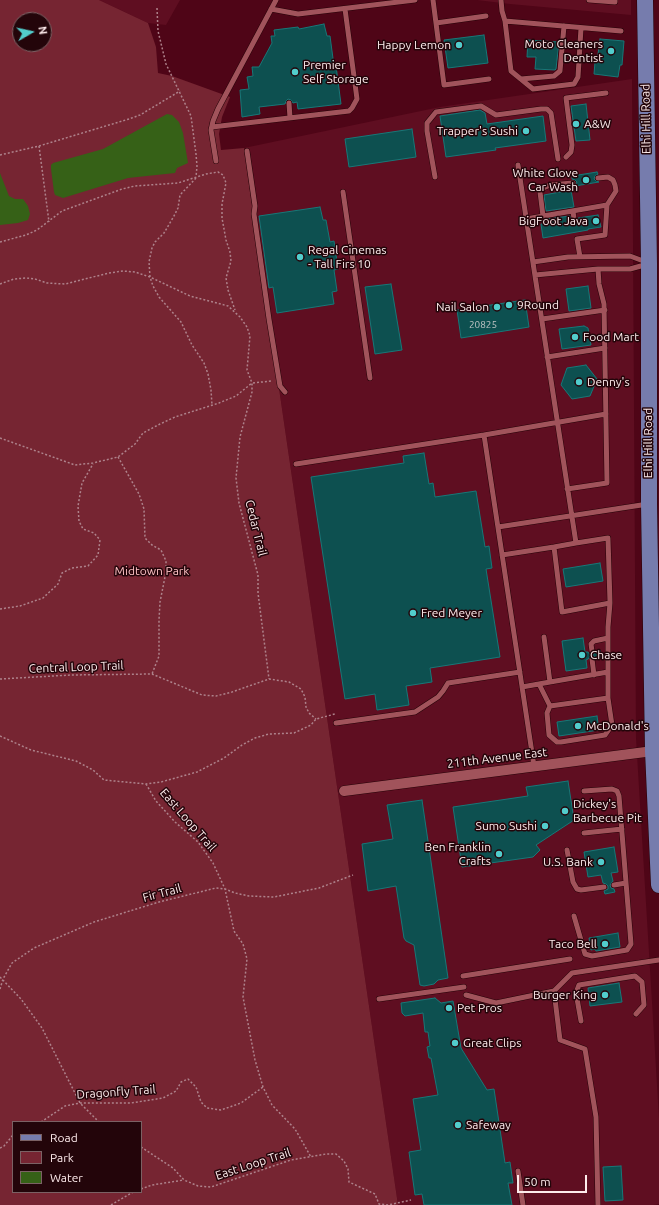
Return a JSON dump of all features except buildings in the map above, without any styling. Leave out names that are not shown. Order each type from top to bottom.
[{"type":"main road","name":"Elhi Hill Road","points":[[645,0],[654,264],[649,504],[659,885]]},
{"type":"street","name":"211th Avenue East","points":[[344,791],[656,751]]},
{"type":"lane","points":[[216,161],[212,127],[218,109],[276,0]]},
{"type":"lane","points":[[271,9],[298,14],[415,0]]},
{"type":"lane","points":[[433,0],[444,85],[489,79]]},
{"type":"lane","points":[[501,0],[511,71],[533,89],[574,84],[578,77],[581,28]]},
{"type":"lane","points":[[589,0],[615,2],[615,0]]},
{"type":"lane","points":[[212,127],[349,111],[355,105],[357,99],[345,9]]},
{"type":"lane","points":[[436,23],[486,16]]},
{"type":"lane","points":[[504,21],[621,31]]},
{"type":"lane","points":[[521,79],[554,76],[560,71],[564,26]]},
{"type":"lane","points":[[566,158],[571,152],[572,145],[566,98],[606,93]]},
{"type":"lane","points":[[289,103],[290,118]]},
{"type":"lane","points":[[435,177],[427,131],[427,122],[436,112],[481,106],[496,115],[547,109],[551,113],[558,159]]},
{"type":"lane","points":[[247,151],[255,206],[254,214],[279,380],[280,386],[284,392]]},
{"type":"lane","points":[[518,165],[576,543]]},
{"type":"lane","points":[[578,239],[605,236],[607,205],[616,190],[613,180],[608,177],[598,178]]},
{"type":"lane","points":[[543,216],[540,192],[541,188],[550,185],[573,183]]},
{"type":"lane","points":[[342,192],[370,378]]},
{"type":"lane","points":[[526,219],[607,205]]},
{"type":"lane","points":[[573,211],[574,219]]},
{"type":"lane","points":[[576,232],[580,257]]},
{"type":"lane","points":[[533,262],[580,257],[630,256],[654,264]]},
{"type":"lane","points":[[535,275],[598,269],[630,269],[654,264]]},
{"type":"lane","points":[[567,489],[607,483],[605,310],[598,284],[598,269]]},
{"type":"lane","points":[[542,319],[605,310]]},
{"type":"lane","points":[[547,357],[605,348]]},
{"type":"lane","points":[[296,464],[484,435],[606,414]]},
{"type":"lane","points":[[484,435],[534,766]]},
{"type":"lane","points":[[498,527],[649,504]]},
{"type":"lane","points":[[502,555],[608,538],[610,603],[608,638],[608,698],[612,725],[605,735],[557,742],[550,735],[546,713],[550,706]]},
{"type":"lane","points":[[554,547],[562,612],[610,603]]},
{"type":"lane","points":[[544,637],[550,682]]},
{"type":"lane","points":[[592,651],[591,644],[594,640],[608,638]]},
{"type":"lane","points":[[592,659],[594,675]]},
{"type":"lane","points":[[336,723],[415,712],[438,697],[444,691],[448,683],[520,672]]},
{"type":"lane","points":[[522,687],[608,672]]},
{"type":"lane","points":[[539,684],[550,706]]},
{"type":"lane","points":[[550,706],[608,698]]},
{"type":"lane","points":[[574,916],[584,954],[592,956],[627,950],[631,944],[619,796],[617,791],[612,789],[584,791]]},
{"type":"lane","points":[[584,833],[622,829]]},
{"type":"lane","points":[[567,850],[573,882],[577,889],[581,890],[604,887]]},
{"type":"lane","points":[[614,885],[626,883]]},
{"type":"lane","points":[[463,976],[570,959]]},
{"type":"lane","points":[[466,995],[496,1003],[554,991],[572,973],[659,960]]},
{"type":"lane","points":[[581,1021],[576,993],[579,985],[635,976],[642,982],[644,1005],[636,1014]]},
{"type":"lane","points":[[379,1000],[464,987]]},
{"type":"lane","points":[[554,991],[560,1040],[585,1048],[596,1117],[598,1205]]},
{"type":"lane","points":[[518,1171],[523,1205]]},
{"type":"path","points":[[157,8],[158,31],[162,50],[169,71],[191,116],[197,166],[196,178],[180,196],[178,208],[174,216],[164,233],[155,242],[152,248],[149,262],[150,277],[159,297],[181,322],[192,345],[204,364],[208,374],[212,405]]},
{"type":"path","points":[[0,155],[40,146],[140,115],[180,91]]},
{"type":"path","points":[[40,146],[49,222]]},
{"type":"path","points":[[0,242],[26,235],[49,222],[62,211],[122,189],[134,186],[178,183],[218,172],[225,177],[226,183],[222,204],[222,218],[231,261],[226,278],[228,290],[235,311]]},
{"type":"path","points":[[0,284],[14,279],[26,278],[47,283],[65,284],[109,273],[123,271],[134,272],[150,277],[190,296],[228,306],[235,311],[247,327],[250,336],[247,370],[252,383]]},
{"type":"path","points":[[0,438],[74,465],[93,463],[118,457],[135,444],[143,433],[175,417],[236,396],[252,383],[279,380]]},
{"type":"path","name":"Cedar Trail","points":[[252,383],[250,399],[240,437],[236,478],[239,503],[258,575],[258,593],[269,679]]},
{"type":"path","points":[[118,457],[139,494],[144,509],[145,538],[152,545],[161,550],[166,561],[166,572],[160,602],[159,656],[152,674]]},
{"type":"path","points":[[0,609],[20,606],[43,598],[58,584],[62,573],[72,568],[88,566],[98,555],[100,540],[94,533],[83,528],[79,521],[78,506],[82,482],[93,463]]},
{"type":"path","name":"Central Loop Trail","points":[[0,679],[71,675],[152,674],[202,695],[216,696],[269,679],[289,682],[301,689],[305,697],[308,713],[316,719]]},
{"type":"path","name":"East Loop Trail","points":[[0,736],[31,750],[76,761],[93,770],[104,780],[146,784],[161,782],[197,772],[224,758],[255,738],[269,734],[294,733],[311,725],[316,719],[335,714]]},
{"type":"path","name":"East Loop Trail","points":[[146,784],[156,801],[175,822],[198,842],[213,863],[225,888],[234,931],[243,944],[247,959],[243,997],[255,1060],[263,1087],[272,1105],[295,1129],[311,1156]]},
{"type":"path","name":"Fir Trail","points":[[0,990],[3,979],[12,963],[34,948],[94,922],[216,888],[225,888],[235,893],[249,896],[274,897],[319,888],[353,875]]},
{"type":"path","points":[[0,977],[21,999],[42,1028],[80,1103],[98,1121]]},
{"type":"path","name":"Dragonfly Trail","points":[[42,1121],[65,1106],[80,1103],[131,1103],[163,1098],[176,1091],[181,1082],[188,1079],[196,1087],[200,1102],[207,1108],[222,1110],[241,1103],[263,1087]]},
{"type":"path","points":[[0,1148],[4,1146],[12,1136]]},
{"type":"path","name":"East Loop Trail","points":[[142,1148],[173,1168],[184,1180],[198,1186],[211,1187],[291,1160],[326,1154],[336,1154],[344,1161],[348,1169],[349,1182],[376,1194],[379,1204],[388,1205],[411,1200]]},
{"type":"path","points":[[142,1189],[152,1185],[184,1180]]},
{"type":"path","points":[[111,1205],[131,1193]]},
{"type":"shaded area","points":[[99,0],[180,0],[166,25],[148,23]]},
{"type":"shaded area","points":[[477,0],[631,0],[631,15],[510,4]]},
{"type":"shaded area","points":[[632,79],[636,738],[659,1118],[659,1204],[398,1205],[244,148],[440,107]]},
{"type":"green space","name":"Midtown Park","points":[[0,0],[99,0],[148,23],[156,47],[158,73],[172,76],[230,97],[222,117],[219,134],[221,150],[244,148],[398,1205],[0,1205]]},
{"type":"water","points":[[167,114],[172,115],[179,122],[183,133],[188,163],[177,168],[175,173],[128,178],[63,198],[55,195],[51,169],[51,165],[53,163],[103,149]]},
{"type":"water","points":[[0,173],[9,196],[15,199],[23,199],[28,206],[30,214],[28,220],[0,225]]},
{"type":"place","name":"Happy Lemon","points":[[459,45]]},
{"type":"place","name":"Moto Cleaners Dentist","points":[[611,51]]},
{"type":"place","name":"Premier Self Storage","points":[[295,72]]},
{"type":"place","name":"A&W","points":[[576,124]]},
{"type":"place","name":"Trapper's Sushi","points":[[526,131]]},
{"type":"place","name":"White Glove Car Wash","points":[[586,180]]},
{"type":"place","name":"BigFoot Java","points":[[596,221]]},
{"type":"place","name":"Regal Cinemas - Tall Firs 10","points":[[300,257]]},
{"type":"place","name":"9Round","points":[[509,305]]},
{"type":"place","name":"Nail Salon","points":[[497,307]]},
{"type":"place","name":"Food Mart","points":[[575,337]]},
{"type":"place","name":"Denny's","points":[[579,382]]},
{"type":"place","name":"Fred Meyer","points":[[413,613]]},
{"type":"place","name":"Chase","points":[[582,655]]},
{"type":"place","name":"McDonald's","points":[[578,726]]},
{"type":"place","name":"Dickey's Barbecue Pit","points":[[565,811]]},
{"type":"place","name":"Sumo Sushi","points":[[545,826]]},
{"type":"place","name":"Ben Franklin Crafts","points":[[499,854]]},
{"type":"place","name":"U.S. Bank","points":[[601,862]]},
{"type":"place","name":"Taco Bell","points":[[605,944]]},
{"type":"place","name":"Burger King","points":[[605,995]]},
{"type":"place","name":"Pet Pros","points":[[449,1008]]},
{"type":"place","name":"Great Clips","points":[[455,1043]]},
{"type":"place","name":"Safeway","points":[[458,1125]]}]
